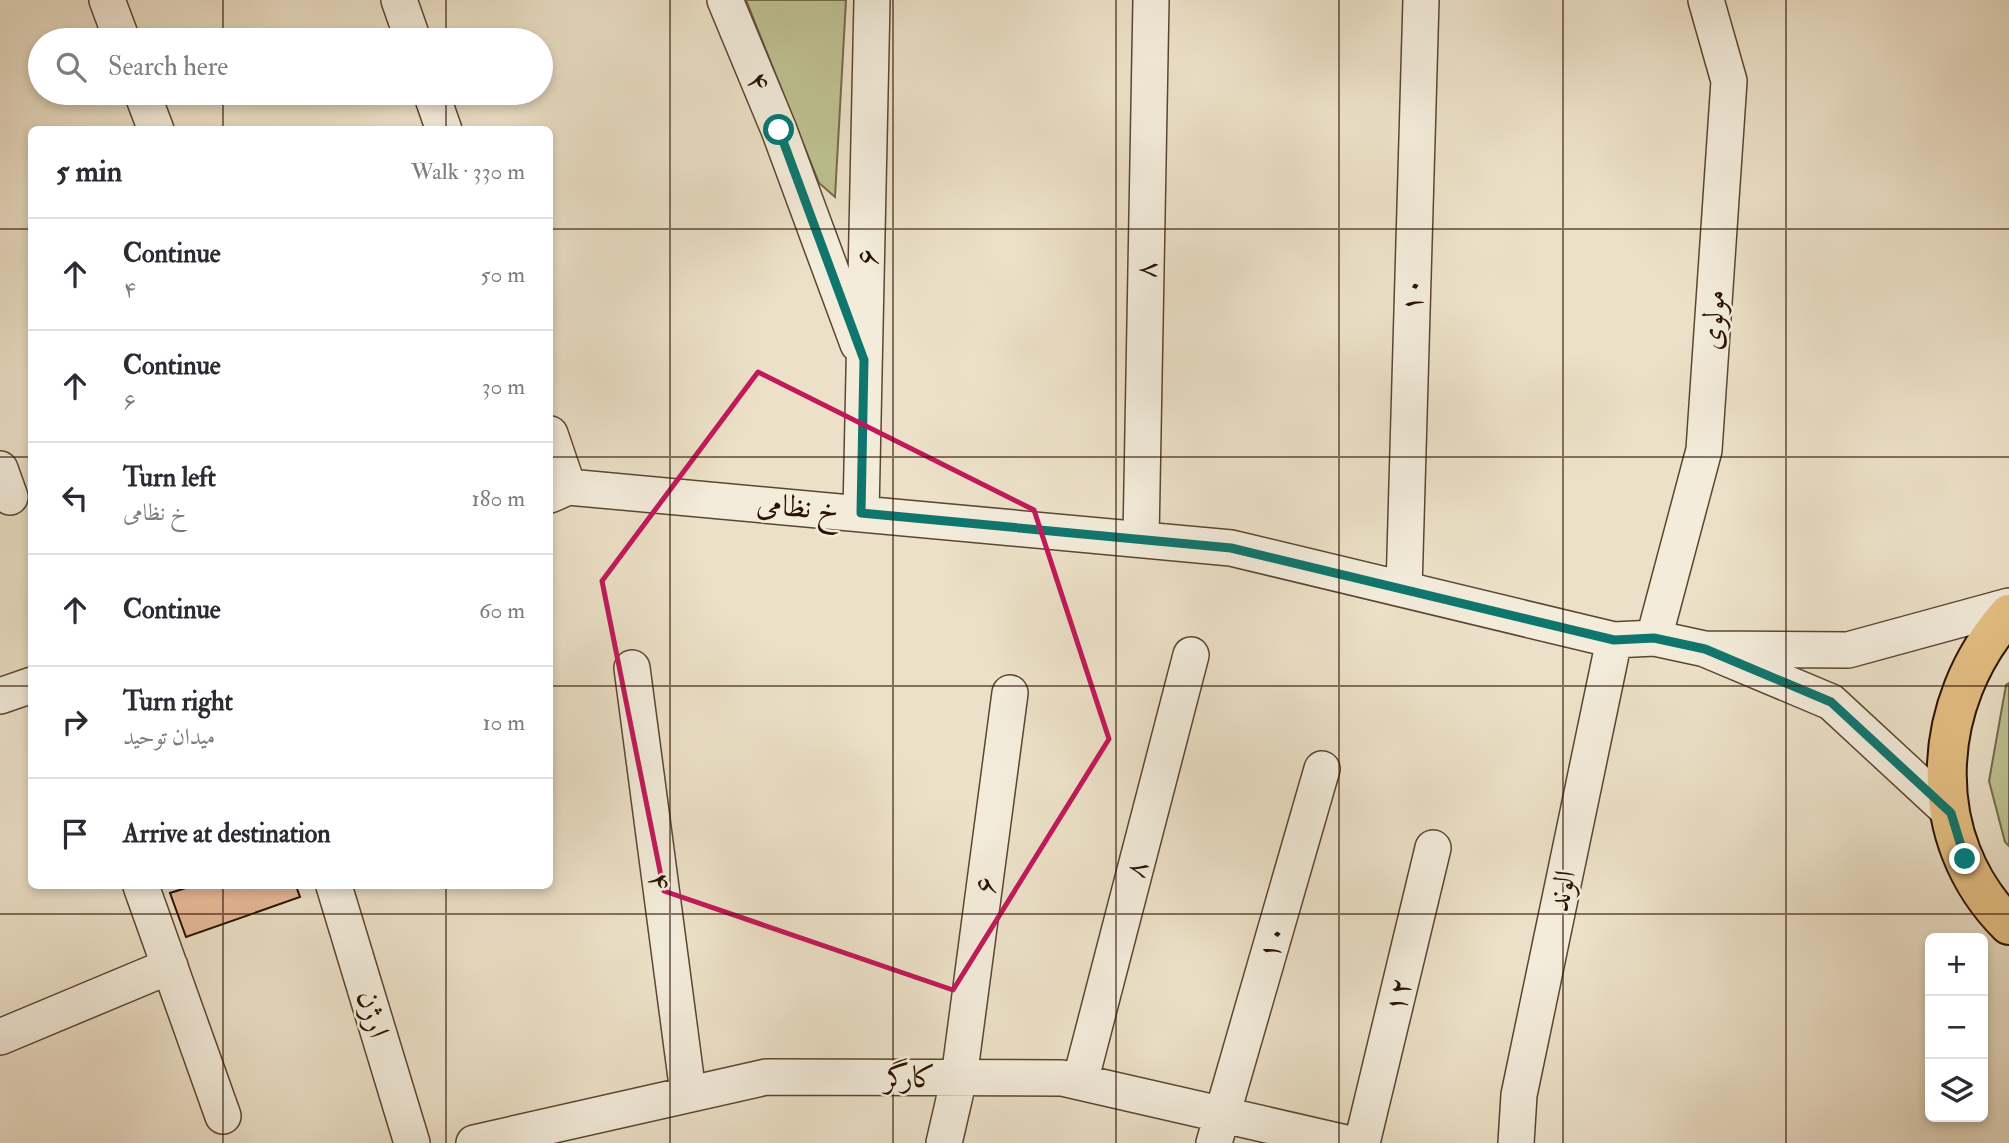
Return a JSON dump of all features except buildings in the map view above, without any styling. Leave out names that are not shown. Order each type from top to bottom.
[{"type":"main road","points":[[2009,614],[1980,650],[1956,702],[1947,757],[1947,786],[1958,842],[1969,868],[1994,908],[2009,925]]},
{"type":"street","points":[[107,0],[118,28]]},
{"type":"street","points":[[399,0],[409,28]]},
{"type":"street","name":"۴","points":[[725,0],[779,130],[864,360]]},
{"type":"street","name":"۶","points":[[861,513],[872,0]]},
{"type":"street","name":"۸","points":[[1140,539],[1151,0]]},
{"type":"street","name":"۱۰","points":[[1404,589],[1421,0]]},
{"type":"street","name":"مولوی","points":[[1654,638],[1704,450],[1729,81],[1706,0]]},
{"type":"street","points":[[147,105],[154,126]]},
{"type":"street","points":[[435,105],[443,126]]},
{"type":"street","points":[[553,453],[559,491]]},
{"type":"street","name":"خ نظامی","points":[[559,491],[861,513],[1231,548],[1614,640],[1654,638],[1705,649]]},
{"type":"street","points":[[1705,649],[1848,650],[2009,606]]},
{"type":"street","name":"الوند","points":[[1516,1143],[1519,1095],[1614,640]]},
{"type":"street","points":[[1705,649],[1831,702],[1951,813]]},
{"type":"street","name":"۸","points":[[1080,1082],[1191,655]]},
{"type":"street","name":"۴","points":[[632,668],[688,1093]]},
{"type":"street","points":[[0,696],[28,686]]},
{"type":"street","name":"۶","points":[[959,1077],[1010,693]]},
{"type":"street","name":"۱۰","points":[[1218,1129],[1322,769]]},
{"type":"street","name":"۱۲","points":[[1362,1143],[1433,848]]},
{"type":"street","points":[[142,889],[223,1116]]},
{"type":"street","name":"ارژن","points":[[335,889],[412,1143]]},
{"type":"street","points":[[0,1037],[170,966]]},
{"type":"street","name":"کارگر","points":[[474,1143],[766,1077],[1062,1078],[1218,1129],[1346,1143]]},
{"type":"street","points":[[944,1143],[959,1077]]},
{"type":"highlighted area","points":[[758,372],[1034,510],[1109,739],[953,990],[664,891],[602,581]]},
{"type":"green space","points":[[746,0],[846,0],[835,197],[819,183]]},
{"type":"green space","points":[[2009,683],[2009,846],[2005,842],[1989,781],[2006,685]]},
{"type":"route","points":[[779,130],[864,360],[861,513],[1231,548],[1614,640],[1654,638],[1705,649],[1831,702],[1951,813],[1965,859]]}]
